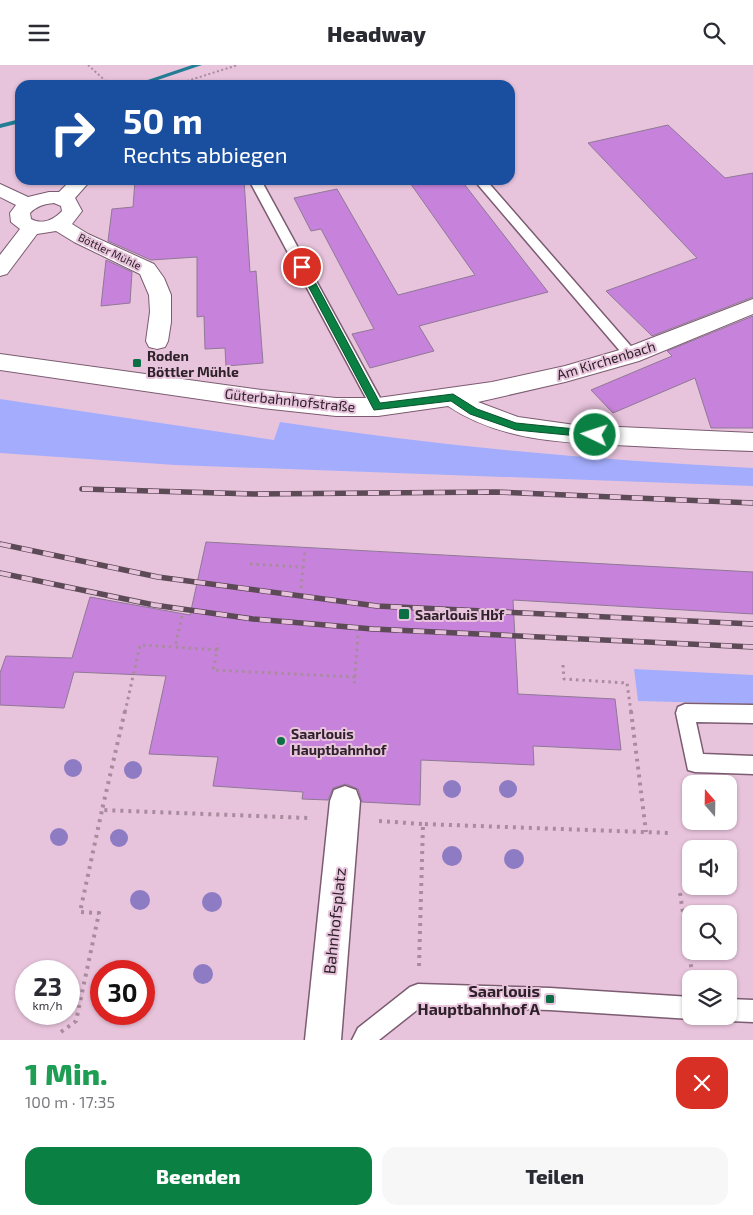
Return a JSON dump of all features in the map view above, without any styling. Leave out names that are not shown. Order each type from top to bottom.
[{"type":"street","points":[[58,225],[32,227],[22,222],[20,213],[28,204],[45,198],[63,199],[77,185]]},
{"type":"street","points":[[0,190],[28,204]]},
{"type":"street","name":"Böttler Mühle","points":[[63,199],[72,206],[72,211],[58,225],[81,238],[125,257],[147,269],[150,273],[160,289],[162,310],[157,341]]},
{"type":"street","points":[[0,269],[32,227]]},
{"type":"street","name":"Am Kirchenbach","points":[[453,397],[492,391],[565,374],[632,355],[753,306]]},
{"type":"street","name":"Güterbahnhofstraße","points":[[0,362],[336,407],[378,407],[453,397]]},
{"type":"street","points":[[453,397],[474,411],[516,426],[575,434],[753,442]]},
{"type":"street","name":"Bahnhofsplatz","points":[[323,1040],[345,810]]},
{"type":"lane","points":[[258,185],[378,407]]},
{"type":"lane","points":[[484,185],[632,355]]},
{"type":"lane","points":[[753,714],[685,713],[695,763],[753,765]]},
{"type":"lane","points":[[363,1040],[418,995],[550,999],[682,1007]]},
{"type":"lane","points":[[737,1010],[753,1011]]},
{"type":"path","points":[[88,65],[105,80]]},
{"type":"path","points":[[190,80],[238,65]]},
{"type":"path","points":[[301,588],[305,550]]},
{"type":"path","points":[[250,564],[303,567]]},
{"type":"path","points":[[175,647],[182,616]]},
{"type":"path","points":[[354,686],[358,634]]},
{"type":"path","points":[[218,643],[213,670],[355,677]]},
{"type":"path","points":[[61,1032],[76,1021],[99,913],[80,912],[140,645],[217,650]]},
{"type":"path","points":[[563,665],[564,679],[627,683],[646,832]]},
{"type":"path","points":[[102,810],[345,810],[423,824],[671,833]]},
{"type":"path","points":[[418,995],[423,824]]},
{"type":"path","points":[[680,893],[692,970]]},
{"type":"shaded area","points":[[0,399],[274,440],[280,422],[339,431],[516,451],[634,461],[753,468],[753,486],[175,465],[0,453]]},
{"type":"shaded area","points":[[634,669],[753,675],[753,704],[638,701]]},
{"type":"building","points":[[668,125],[725,178],[753,173],[753,297],[652,336],[606,291],[697,258],[588,143]]},
{"type":"building","points":[[135,185],[244,185],[250,272],[256,271],[263,363],[226,366],[225,348],[205,349],[204,316],[197,317],[197,257],[151,260],[108,241],[112,209],[133,207]]},
{"type":"building","points":[[412,185],[465,185],[548,292],[419,326],[434,351],[370,368],[352,334],[374,329],[321,229],[311,231],[294,198],[337,189],[398,295],[475,275]]},
{"type":"building","points":[[106,260],[132,272],[130,303],[101,306]]},
{"type":"building","points":[[753,316],[753,428],[711,428],[695,378],[613,413],[591,390],[672,356],[667,351]]},
{"type":"building","points":[[206,542],[753,572],[753,614],[513,600],[518,694],[615,699],[621,750],[533,746],[534,765],[421,760],[420,805],[362,802],[358,789],[346,784],[333,788],[328,800],[302,799],[303,792],[213,786],[218,757],[149,754],[166,676],[74,672],[64,708],[0,705],[0,673],[6,656],[72,658],[90,597],[190,615]]},
{"type":"waterway","points":[[152,80],[199,65]]},
{"type":"waterway","points":[[0,126],[15,122]]},
{"type":"railway","points":[[82,489],[254,494],[496,492],[753,503]]},
{"type":"railway","points":[[0,544],[158,577],[377,606],[753,624]]},
{"type":"railway","points":[[0,573],[154,605],[253,619],[373,629],[753,647]]},
{"type":"place","name":"Roden Böttler Mühle","points":[[137,363]]},
{"type":"place","name":"Saarlouis Hbf","points":[[404,614]]},
{"type":"place","name":"Saarlouis Hauptbahnhof","points":[[281,741]]},
{"type":"place","name":"Saarlouis Hauptbahnhof A","points":[[550,999]]},
{"type":"route","points":[[302,267],[378,407],[453,397],[474,411],[516,426],[595,435]]}]
